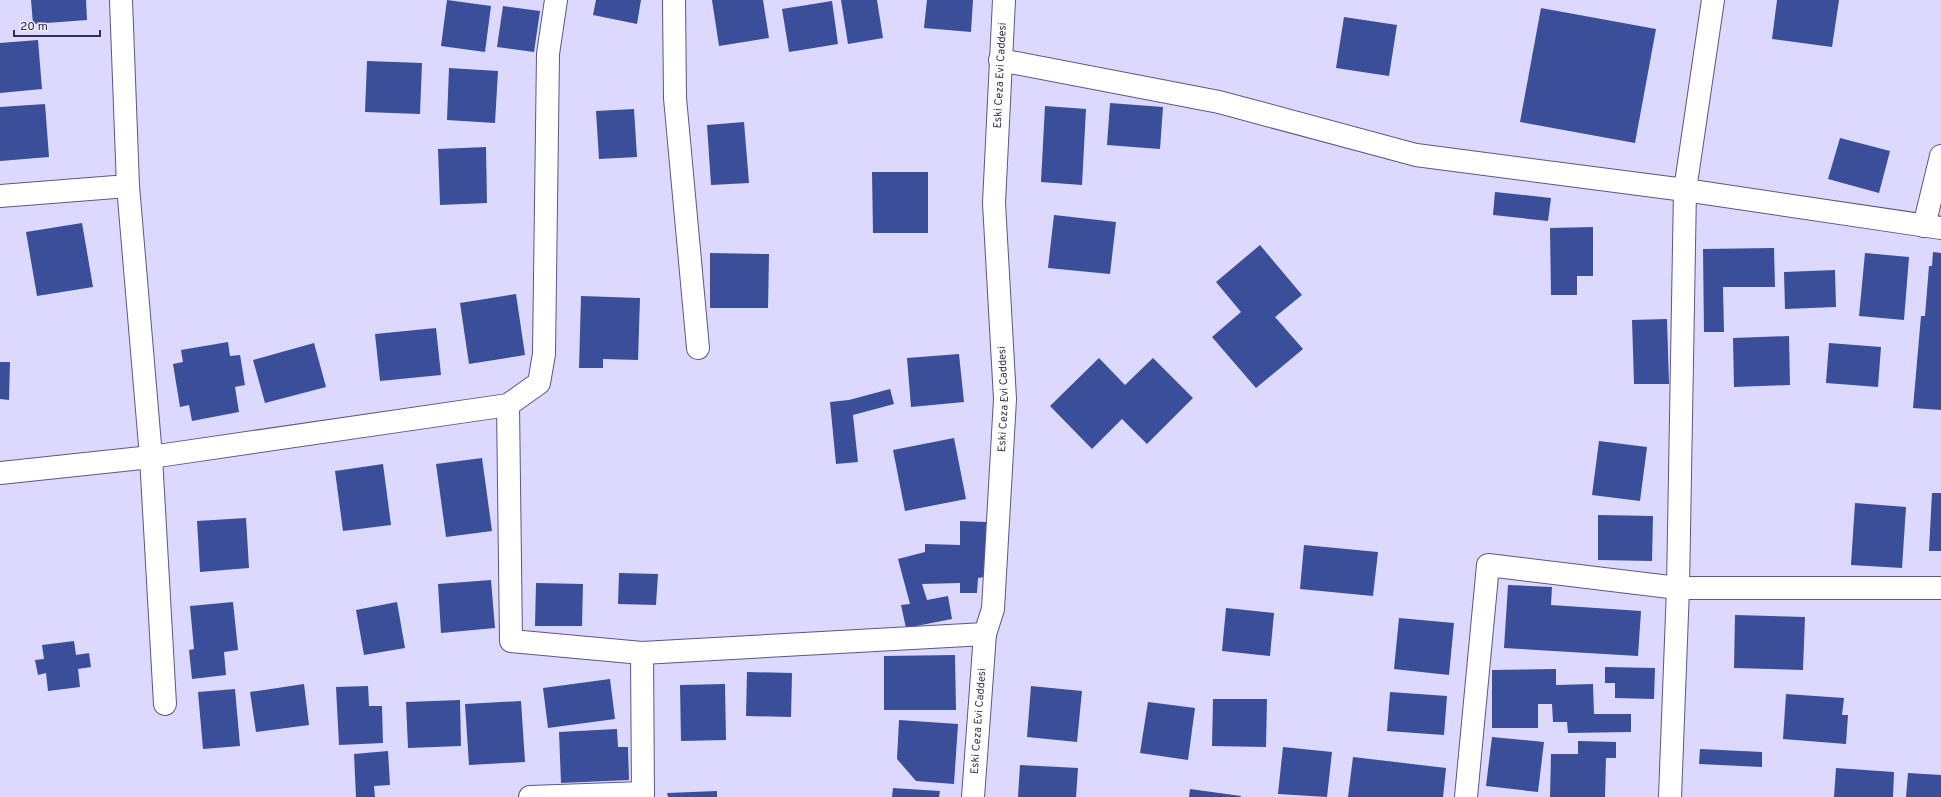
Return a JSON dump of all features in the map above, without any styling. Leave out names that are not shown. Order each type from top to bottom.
[{"type":"street","points":[[120,0],[128,186],[151,458],[165,704]]},
{"type":"street","points":[[0,473],[151,458],[508,405],[539,383],[544,354],[548,54],[556,0]]},
{"type":"street","points":[[674,0],[675,98],[698,348]]},
{"type":"street","name":"Eski Ceza Evi Caddesi","points":[[974,797],[985,634],[993,609],[1005,399],[994,204],[1004,0]]},
{"type":"street","points":[[1670,797],[1678,588],[1685,190],[1713,0]]},
{"type":"street","points":[[1000,60],[1219,102],[1416,154],[1685,190],[1933,227],[1941,156]]},
{"type":"street","points":[[0,196],[128,186]]},
{"type":"street","points":[[508,405],[511,641],[642,653],[985,634]]},
{"type":"street","points":[[1466,797],[1488,565],[1678,588],[1941,588]]},
{"type":"street","points":[[530,797],[643,795],[642,653]]},
{"type":"building","points":[[31,0],[86,0],[87,20],[33,24]]},
{"type":"building","points":[[447,0],[491,6],[485,52],[441,46]]},
{"type":"building","points":[[596,0],[641,0],[637,24],[593,15]]},
{"type":"building","points":[[712,0],[763,0],[769,38],[719,46]]},
{"type":"building","points":[[841,0],[877,0],[883,38],[848,44]]},
{"type":"building","points":[[927,0],[973,0],[971,32],[924,28]]},
{"type":"building","points":[[1777,0],[1839,0],[1832,47],[1772,39]]},
{"type":"building","points":[[832,1],[838,44],[789,52],[782,9]]},
{"type":"building","points":[[503,6],[540,11],[534,52],[497,47]]},
{"type":"building","points":[[1541,8],[1656,29],[1635,143],[1520,122]]},
{"type":"building","points":[[1344,17],[1397,25],[1389,76],[1336,68]]},
{"type":"building","points":[[38,40],[42,89],[0,93],[0,43]]},
{"type":"building","points":[[367,61],[422,63],[420,114],[365,112]]},
{"type":"building","points":[[449,68],[498,71],[495,123],[447,120]]},
{"type":"building","points":[[1110,103],[1163,107],[1160,149],[1107,145]]},
{"type":"building","points":[[45,104],[49,157],[0,161],[0,107]]},
{"type":"building","points":[[1045,106],[1086,109],[1082,185],[1041,182]]},
{"type":"building","points":[[634,109],[637,157],[599,159],[596,111]]},
{"type":"building","points":[[744,122],[749,183],[711,185],[707,125]]},
{"type":"building","points":[[1840,138],[1890,151],[1879,193],[1828,179]]},
{"type":"building","points":[[486,147],[487,203],[440,205],[438,149]]},
{"type":"building","points":[[872,172],[928,172],[928,233],[873,233]]},
{"type":"building","points":[[1495,192],[1551,198],[1548,221],[1493,215]]},
{"type":"building","points":[[1054,215],[1116,222],[1110,274],[1048,268]]},
{"type":"building","points":[[82,223],[93,287],[37,296],[26,232]]},
{"type":"building","points":[[1593,227],[1593,276],[1577,276],[1577,295],[1551,295],[1550,228]]},
{"type":"building","points":[[1260,245],[1302,295],[1275,317],[1303,349],[1256,388],[1212,337],[1241,312],[1216,282]]},
{"type":"building","points":[[1774,248],[1775,287],[1723,287],[1724,332],[1704,332],[1703,249]]},
{"type":"building","points":[[1933,252],[1941,253],[1941,410],[1913,408],[1921,316],[1925,316],[1929,266],[1932,266]]},
{"type":"building","points":[[710,253],[769,254],[768,308],[710,308]]},
{"type":"building","points":[[1865,253],[1909,257],[1904,320],[1859,316]]},
{"type":"building","points":[[1835,270],[1836,307],[1785,309],[1784,272]]},
{"type":"building","points":[[516,294],[525,355],[469,364],[460,303]]},
{"type":"building","points":[[581,296],[640,298],[638,360],[603,359],[603,368],[579,368]]},
{"type":"building","points":[[1667,319],[1669,384],[1634,384],[1632,320]]},
{"type":"building","points":[[436,328],[441,375],[380,381],[375,334]]},
{"type":"building","points":[[1789,336],[1790,385],[1734,387],[1733,338]]},
{"type":"building","points":[[228,342],[230,356],[240,355],[245,385],[235,387],[239,412],[192,421],[189,405],[180,407],[173,364],[183,362],[181,350]]},
{"type":"building","points":[[314,343],[326,387],[265,403],[253,360]]},
{"type":"building","points":[[1829,343],[1881,347],[1878,387],[1826,383]]},
{"type":"building","points":[[959,354],[964,402],[911,407],[907,358]]},
{"type":"building","points":[[1099,358],[1125,385],[1153,358],[1193,398],[1147,444],[1122,419],[1092,449],[1050,406]]},
{"type":"building","points":[[0,362],[10,362],[9,400],[0,399]]},
{"type":"building","points":[[890,389],[894,404],[853,415],[858,462],[836,464],[830,402],[849,400]]},
{"type":"building","points":[[954,438],[966,499],[905,511],[893,450]]},
{"type":"building","points":[[1599,441],[1647,447],[1640,501],[1592,495]]},
{"type":"building","points":[[482,458],[492,531],[446,537],[436,464]]},
{"type":"building","points":[[383,464],[391,525],[343,531],[335,471]]},
{"type":"building","points":[[1932,493],[1941,493],[1941,551],[1929,551]]},
{"type":"building","points":[[1855,503],[1906,507],[1902,568],[1851,565]]},
{"type":"building","points":[[1598,515],[1653,516],[1652,561],[1598,560]]},
{"type":"building","points":[[246,518],[249,568],[200,572],[197,521]]},
{"type":"building","points":[[960,521],[986,522],[985,577],[978,578],[977,593],[960,593],[960,583],[922,584],[927,600],[948,596],[952,619],[906,628],[901,605],[910,604],[898,559],[925,552],[925,544],[960,545]]},
{"type":"building","points":[[1304,545],[1378,552],[1373,596],[1300,589]]},
{"type":"building","points":[[619,573],[658,574],[656,605],[618,604]]},
{"type":"building","points":[[491,580],[495,628],[441,633],[438,584]]},
{"type":"building","points":[[536,583],[583,584],[582,626],[535,626]]},
{"type":"building","points":[[1508,585],[1552,587],[1551,605],[1641,611],[1638,656],[1504,648]]},
{"type":"building","points":[[233,602],[238,650],[224,652],[226,675],[192,679],[189,650],[194,649],[190,606]]},
{"type":"building","points":[[397,602],[405,648],[364,655],[356,610]]},
{"type":"building","points":[[1226,608],[1274,613],[1270,656],[1222,651]]},
{"type":"building","points":[[1735,615],[1805,617],[1803,670],[1734,668]]},
{"type":"building","points":[[1399,618],[1454,623],[1449,675],[1394,669]]},
{"type":"building","points":[[74,641],[76,655],[89,653],[91,667],[78,669],[80,687],[48,691],[46,673],[38,675],[35,660],[44,659],[42,645]]},
{"type":"building","points":[[955,655],[956,710],[884,710],[884,656]]},
{"type":"building","points":[[1605,667],[1655,668],[1654,699],[1615,698],[1615,683],[1605,683]]},
{"type":"building","points":[[1556,669],[1556,685],[1593,684],[1594,714],[1631,714],[1631,732],[1568,733],[1567,722],[1553,722],[1552,704],[1538,704],[1538,728],[1492,728],[1492,670]]},
{"type":"building","points":[[747,672],[792,673],[791,717],[746,716]]},
{"type":"building","points":[[610,679],[615,719],[548,728],[543,688]]},
{"type":"building","points":[[304,684],[309,725],[256,732],[250,692]]},
{"type":"building","points":[[725,684],[726,740],[681,741],[680,685]]},
{"type":"building","points":[[368,686],[369,706],[382,706],[383,743],[339,745],[336,687]]},
{"type":"building","points":[[1031,686],[1082,691],[1077,742],[1027,737]]},
{"type":"building","points":[[235,689],[240,746],[203,749],[198,692]]},
{"type":"building","points":[[1390,692],[1447,696],[1444,735],[1387,731]]},
{"type":"building","points":[[1786,694],[1844,698],[1842,715],[1848,715],[1846,744],[1783,739]]},
{"type":"building","points":[[1213,699],[1267,699],[1266,747],[1212,746]]},
{"type":"building","points":[[460,700],[461,746],[408,748],[406,702]]},
{"type":"building","points":[[521,701],[525,762],[469,765],[465,704]]},
{"type":"building","points":[[1148,702],[1195,708],[1188,760],[1140,753]]},
{"type":"building","points":[[899,720],[958,724],[954,784],[916,781],[897,759]]},
{"type":"building","points":[[617,729],[618,747],[628,747],[629,780],[561,783],[559,732]]},
{"type":"building","points":[[1492,737],[1544,742],[1538,792],[1486,786]]},
{"type":"building","points":[[1578,741],[1616,742],[1616,758],[1606,758],[1605,797],[1550,797],[1551,754],[1578,754]]},
{"type":"building","points":[[1283,747],[1332,752],[1327,797],[1278,794]]},
{"type":"building","points":[[1700,749],[1762,752],[1762,767],[1699,764]]},
{"type":"building","points":[[388,751],[390,785],[374,786],[375,797],[356,797],[354,754]]},
{"type":"building","points":[[1353,757],[1446,768],[1443,797],[1348,797]]},
{"type":"building","points":[[1020,765],[1078,768],[1076,797],[1018,797]]},
{"type":"building","points":[[1836,768],[1894,772],[1893,797],[1834,797]]},
{"type":"building","points":[[1908,773],[1941,775],[1941,797],[1906,797]]},
{"type":"building","points":[[893,788],[940,791],[939,797],[892,797]]},
{"type":"building","points":[[1190,789],[1241,796],[1241,797],[1189,797]]},
{"type":"building","points":[[717,791],[717,797],[668,797],[667,793]]}]
